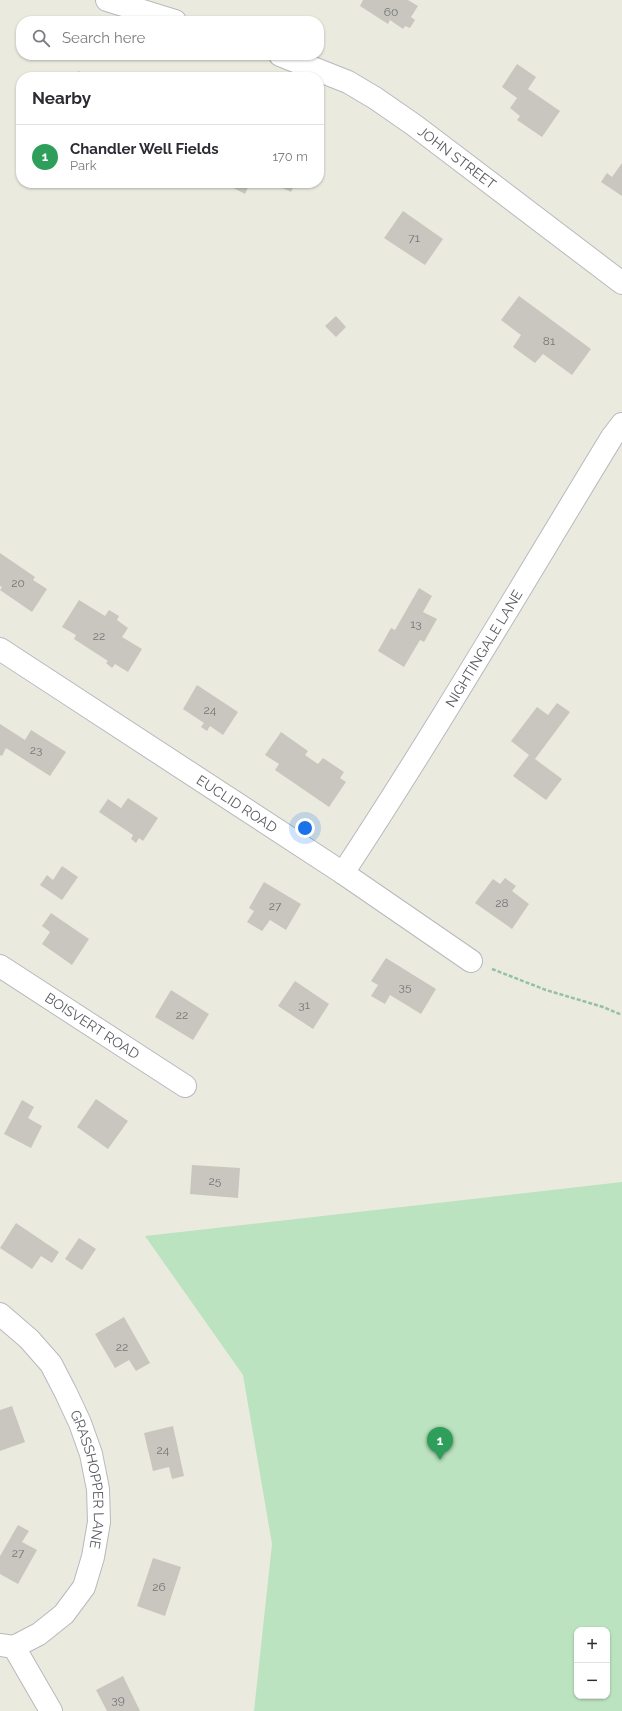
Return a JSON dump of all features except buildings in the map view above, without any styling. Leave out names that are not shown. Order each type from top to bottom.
[{"type":"street","points":[[107,0],[159,16]]},
{"type":"street","name":"JOHN STREET","points":[[293,60],[323,72]]},
{"type":"street","name":"JOHN STREET","points":[[324,72],[348,82],[376,98],[622,283]]},
{"type":"street","name":"NIGHTINGALE LANE","points":[[343,873],[415,762],[550,538],[622,424]]},
{"type":"street","name":"EUCLID ROAD","points":[[0,649],[343,873],[471,961]]},
{"type":"street","name":"BOISVERT ROAD","points":[[0,966],[185,1086]]},
{"type":"street","name":"GRASSHOPPER LANE","points":[[0,1314],[29,1339],[51,1364],[80,1422],[91,1454],[98,1489],[100,1522],[93,1557],[84,1587],[64,1614],[39,1634],[7,1646]]},
{"type":"street","points":[[7,1646],[51,1711]]},
{"type":"path","points":[[471,961],[546,990],[603,1007],[622,1015]]},
{"type":"green space","points":[[622,1182],[622,1711],[254,1711],[272,1544],[243,1375],[145,1236]]},
{"type":"place","name":"Chandler Well Fields","points":[[440,1460]]}]
